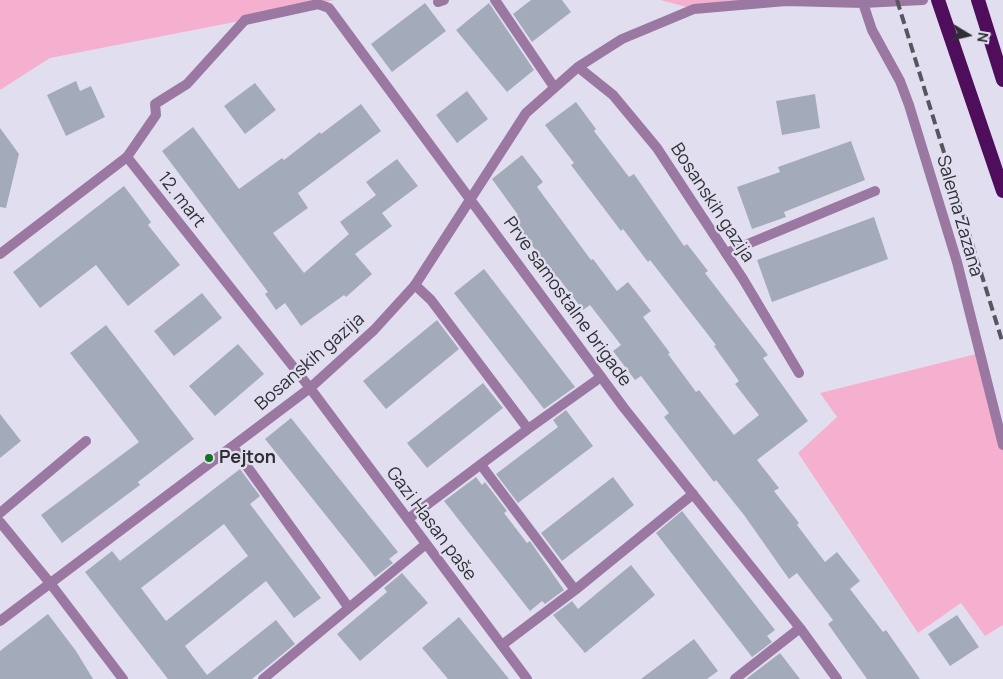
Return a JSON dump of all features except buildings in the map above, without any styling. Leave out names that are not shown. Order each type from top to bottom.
[{"type":"highway","points":[[938,0],[1003,191]]},
{"type":"highway","points":[[978,0],[1003,80]]},
{"type":"street","points":[[495,0],[554,87]]},
{"type":"street","name":"Bosanskih gazija","points":[[0,621],[310,388],[374,330],[415,284],[526,113],[578,66],[622,39],[694,9],[786,1],[863,3],[923,0]]},
{"type":"street","name":"Salema Zazana","points":[[863,3],[872,30],[900,81],[909,105],[957,262],[1003,445]]},
{"type":"street","name":"Prve samostalne brigade","points":[[127,156],[156,115],[155,104],[187,84],[245,20],[318,4],[328,8],[601,377],[800,628],[837,679]]},
{"type":"street","name":"Bosanskih gazija","points":[[578,66],[613,95],[657,148],[726,253],[799,373]]},
{"type":"street","points":[[0,254],[127,156]]},
{"type":"street","name":"12. mart","points":[[127,156],[310,388]]},
{"type":"street","points":[[726,253],[875,190]]},
{"type":"street","points":[[415,284],[431,300],[528,429]]},
{"type":"street","points":[[408,520],[528,429],[601,377]]},
{"type":"street","name":"Gazi Hasan paše","points":[[310,388],[527,679]]},
{"type":"street","points":[[0,513],[86,441]]},
{"type":"street","points":[[233,447],[349,608]]},
{"type":"street","points":[[481,465],[575,590]]},
{"type":"street","points":[[502,645],[575,590],[692,494]]},
{"type":"street","points":[[0,522],[50,583],[123,679]]},
{"type":"street","points":[[263,679],[426,544]]},
{"type":"street","points":[[734,679],[800,628]]},
{"type":"shaded area","points":[[0,0],[334,0],[245,20],[50,58],[0,90]]},
{"type":"shaded area","points":[[660,0],[862,0],[694,9]]},
{"type":"shaded area","points":[[980,353],[1003,445],[1003,625],[985,636],[961,603],[918,633],[798,453],[837,417],[820,393]]},
{"type":"railway","points":[[897,0],[1003,344]]},
{"type":"place","name":"Pejton","points":[[209,458]]}]
